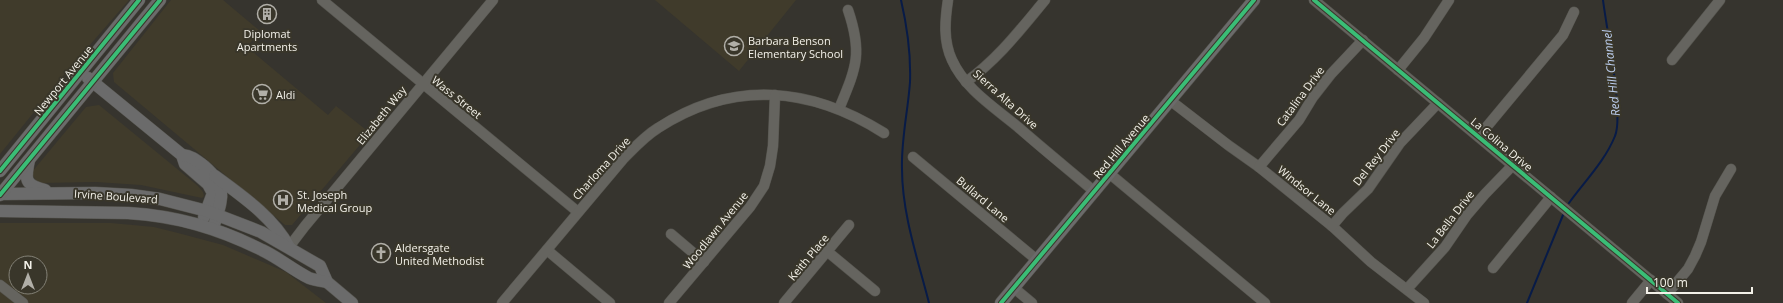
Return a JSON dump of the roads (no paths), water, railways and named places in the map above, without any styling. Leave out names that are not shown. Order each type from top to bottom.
[{"type":"main road","name":"Newport Avenue","points":[[0,171],[139,0]]},
{"type":"main road","points":[[0,194],[160,0]]},
{"type":"main road","name":"Red Hill Avenue","points":[[1002,303],[1254,0]]},
{"type":"main road","points":[[81,72],[182,155],[185,164],[212,189],[213,228]]},
{"type":"main road","points":[[182,155],[191,156],[271,222],[282,233],[290,247]]},
{"type":"main road","points":[[30,159],[26,172],[29,183],[34,187],[55,193]]},
{"type":"main road","points":[[201,225],[212,212],[222,196],[219,182],[215,176]]},
{"type":"main road","name":"Irvine Boulevard","points":[[0,194],[101,193],[131,195],[160,199],[212,212],[248,226],[290,247],[320,266],[327,282],[352,303]]},
{"type":"main road","name":"Irvine Boulevard","points":[[0,211],[148,214],[201,225],[213,228],[264,250],[310,278],[327,282]]},
{"type":"street","name":"Wass Street","points":[[322,0],[578,212]]},
{"type":"street","name":"Elizabeth Way","points":[[290,247],[305,226],[493,0]]},
{"type":"street","name":"Sierra Alta Drive","points":[[948,0],[945,24],[947,41],[951,59],[966,82],[1095,192]]},
{"type":"street","points":[[966,82],[985,68],[1001,52],[1045,0]]},
{"type":"street","name":"La Colina Drive","points":[[1314,0],[1678,303]]},
{"type":"street","points":[[1398,70],[1424,38],[1449,0]]},
{"type":"street","points":[[1672,60],[1720,0]]},
{"type":"street","points":[[839,109],[854,72],[857,54],[855,30],[848,10]]},
{"type":"street","points":[[1479,136],[1563,36],[1574,12]]},
{"type":"street","name":"Catalina Drive","points":[[1259,167],[1299,120],[1313,96],[1330,74],[1363,40]]},
{"type":"street","points":[[775,95],[806,99],[839,109],[863,120],[884,133]]},
{"type":"street","name":"Charloma Drive","points":[[502,303],[624,158],[643,139],[658,128],[676,118],[708,104],[740,96],[775,95]]},
{"type":"street","name":"Woodlawn Avenue","points":[[669,303],[750,207],[764,186],[770,166],[773,146],[775,95]]},
{"type":"street","name":"Windsor Lane","points":[[1171,101],[1228,146],[1259,167],[1332,226],[1371,262],[1424,303]]},
{"type":"street","name":"Del Rey Drive","points":[[1332,226],[1343,212],[1368,189],[1400,144],[1438,102]]},
{"type":"street","name":"Bullard Lane","points":[[913,157],[1037,260]]},
{"type":"street","name":"La Bella Drive","points":[[1407,289],[1445,247],[1485,194],[1513,165]]},
{"type":"street","points":[[1667,294],[1688,269],[1695,256],[1701,242],[1715,196],[1731,169]]},
{"type":"street","points":[[1110,174],[1265,303]]},
{"type":"street","points":[[1493,268],[1552,197]]},
{"type":"street","name":"Keith Place","points":[[784,303],[850,226]]},
{"type":"street","points":[[671,234],[704,262]]},
{"type":"street","points":[[547,250],[610,303]]},
{"type":"street","points":[[828,252],[875,291]]},
{"type":"street","points":[[1632,303],[1651,280]]},
{"type":"street","points":[[0,285],[23,303]]},
{"type":"street","points":[[1014,288],[1032,303]]},
{"type":"waterway","points":[[901,0],[910,61],[910,82],[903,147],[903,186],[911,237],[929,303]]},
{"type":"waterway","name":"Red Hill Channel","points":[[1569,203],[1606,154],[1615,136],[1617,125],[1614,70],[1603,0]]},
{"type":"waterway","name":"Red Hill Channel","points":[[1527,303],[1563,215]]},
{"type":"place","name":"Diplomat Apartments","points":[[267,14]]},
{"type":"place","name":"Barbara Benson Elementary School","points":[[734,46]]},
{"type":"place","name":"Aldi","points":[[262,94]]},
{"type":"place","name":"St. Joseph Medical Group","points":[[283,200]]},
{"type":"place","name":"Aldersgate United Methodist","points":[[381,253]]}]
